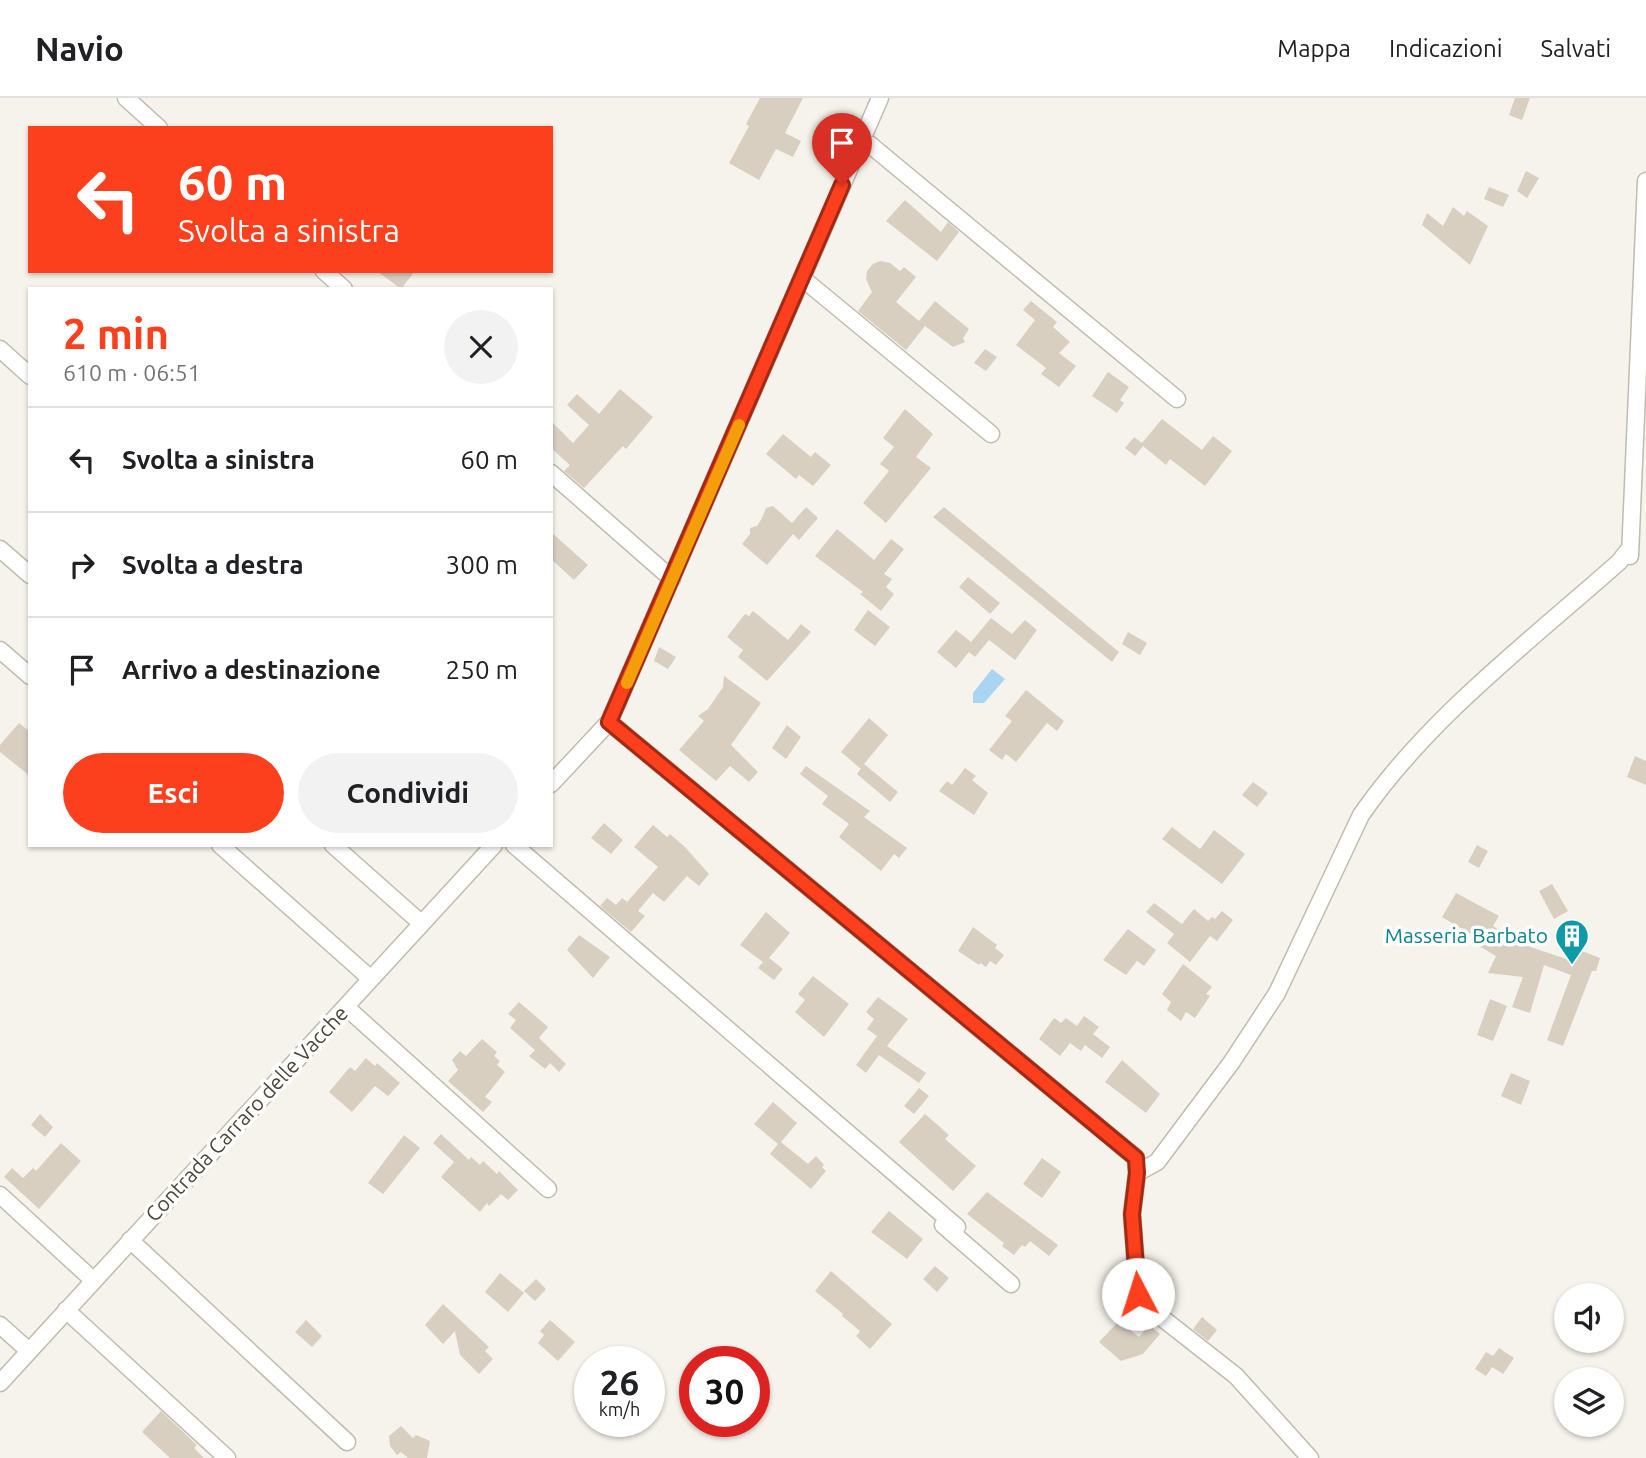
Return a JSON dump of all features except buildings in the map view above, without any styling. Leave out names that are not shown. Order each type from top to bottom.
[{"type":"street","points":[[126,98],[157,126]]},
{"type":"street","points":[[553,783],[609,722],[880,98]]},
{"type":"street","points":[[862,138],[1177,398]]},
{"type":"street","points":[[1137,1173],[1157,1162],[1231,1063],[1277,993],[1361,815],[1379,789],[1466,698],[1630,555],[1646,181]]},
{"type":"street","points":[[326,273],[342,287]]},
{"type":"street","points":[[802,278],[991,434]]},
{"type":"street","points":[[0,349],[28,374]]},
{"type":"street","points":[[553,475],[673,579]]},
{"type":"street","points":[[0,549],[28,573]]},
{"type":"street","points":[[0,650],[28,674]]},
{"type":"street","points":[[609,722],[1136,1158],[1132,1214],[1138,1294],[1143,1303],[1236,1376],[1310,1458]]},
{"type":"street","points":[[222,847],[371,979]]},
{"type":"street","points":[[335,847],[421,923]]},
{"type":"street","name":"Contrada Carraro delle Vacche","points":[[0,1383],[493,847]]},
{"type":"street","points":[[516,847],[957,1227]]},
{"type":"street","points":[[346,1007],[548,1189]]},
{"type":"street","points":[[905,1183],[913,1200],[1011,1283]]},
{"type":"street","points":[[0,1195],[93,1280]]},
{"type":"street","points":[[130,1240],[347,1442]]},
{"type":"street","points":[[66,1310],[227,1458]]},
{"type":"street","points":[[0,1325],[29,1351]]},
{"type":"water","points":[[992,669],[1005,679],[984,703],[973,703],[973,693]]},
{"type":"slow traffic","points":[[627,683],[739,425]]},
{"type":"place","name":"Masseria Barbato","points":[[1572,966]]},
{"type":"route","points":[[842,185],[609,722],[1136,1158],[1132,1214],[1138,1294]]}]
